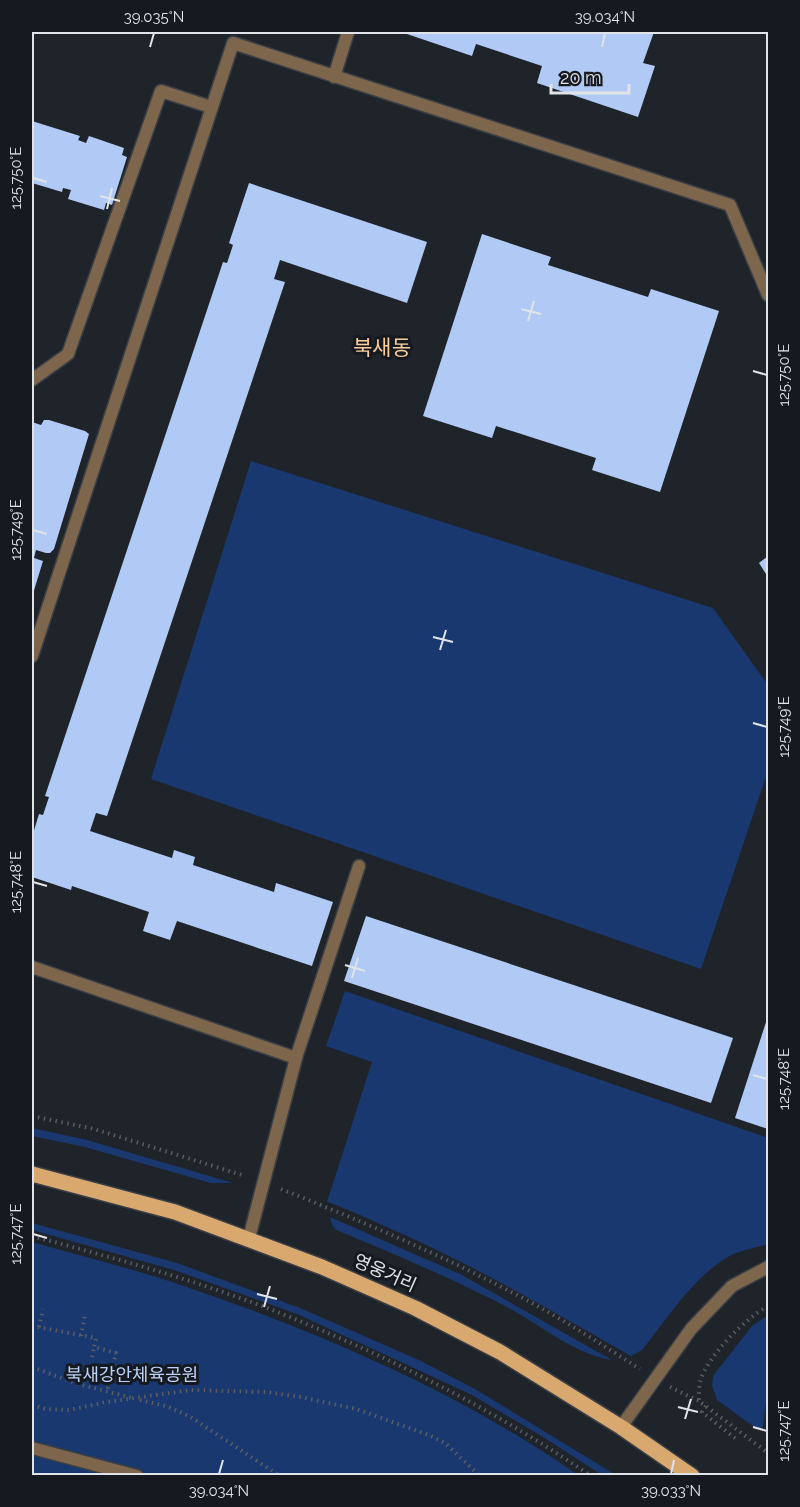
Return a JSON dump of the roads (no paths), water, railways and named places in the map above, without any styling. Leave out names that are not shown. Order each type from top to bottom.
[{"type":"main road","name":"영웅거리","points":[[32,1174],[175,1212],[322,1267],[415,1308],[500,1352],[621,1426],[692,1476]]},
{"type":"street","points":[[334,76],[348,32]]},
{"type":"street","points":[[32,656],[211,107],[234,43],[730,205],[768,295]]},
{"type":"street","points":[[32,380],[68,354],[161,91],[211,107]]},
{"type":"street","points":[[249,1238],[296,1058],[359,866]]},
{"type":"street","points":[[32,967],[296,1058]]},
{"type":"street","points":[[621,1426],[691,1329],[732,1286],[768,1267]]},
{"type":"street","points":[[32,1448],[137,1476]]},
{"type":"district","name":"북새동","points":[[382,348]]},
{"type":"park label","name":"북새강안체육공원","points":[[132,1375]]}]
